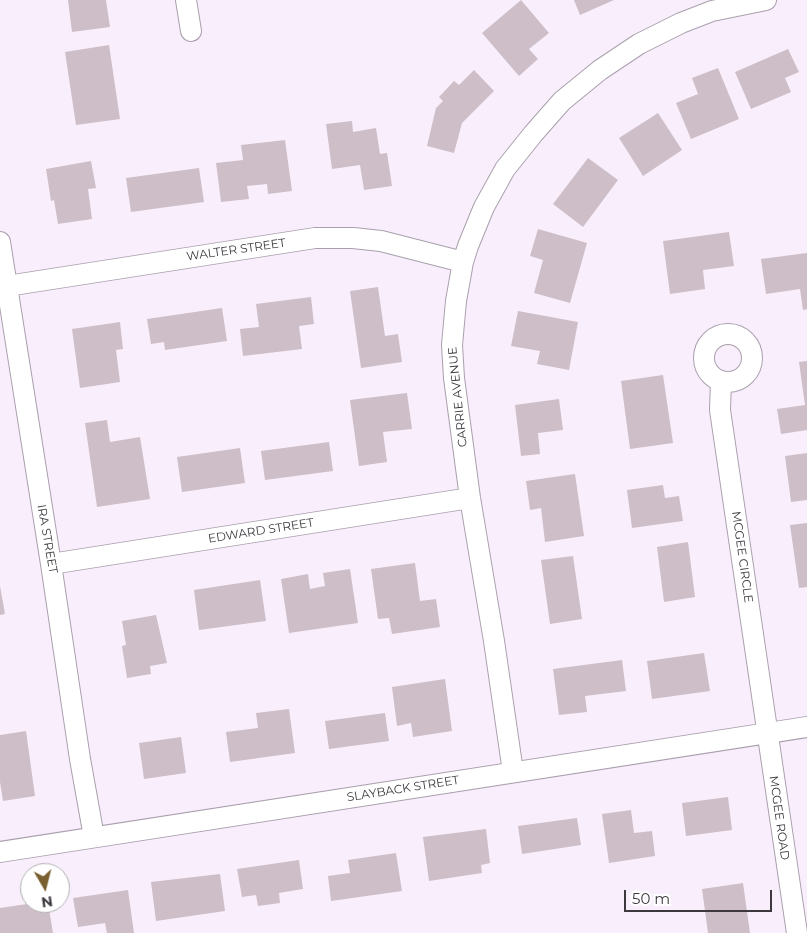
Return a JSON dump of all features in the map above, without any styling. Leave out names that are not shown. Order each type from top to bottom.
[{"type":"street","points":[[186,0],[191,31]]},
{"type":"street","name":"CARRIE AVENUE","points":[[513,772],[494,641],[470,498],[454,378],[452,345],[456,301],[463,262],[484,207],[505,169],[532,134],[562,101],[600,70],[639,44],[680,23],[712,11],[766,0]]},
{"type":"street","name":"WALTER STREET","points":[[7,286],[315,238],[353,238],[381,241],[463,262]]},
{"type":"street","name":"IRA STREET","points":[[0,242],[80,759],[94,837]]},
{"type":"street","name":"MCGEE CIRCLE","points":[[722,381],[720,410],[768,733]]},
{"type":"street","name":"EDWARD STREET","points":[[51,564],[470,498]]},
{"type":"street","name":"SLAYBACK STREET","points":[[0,852],[807,727]]},
{"type":"street","name":"MCGEE ROAD","points":[[768,733],[797,933]]},
{"type":"building","points":[[68,0],[106,0],[110,27],[72,32]]},
{"type":"building","points":[[521,0],[549,33],[529,49],[538,59],[519,76],[482,33]]},
{"type":"building","points":[[574,0],[614,0],[580,15]]},
{"type":"building","points":[[109,45],[120,119],[76,125],[65,52]]},
{"type":"building","points":[[788,49],[799,72],[785,78],[791,92],[751,109],[735,72]]},
{"type":"building","points":[[718,68],[739,119],[691,139],[676,103],[698,94],[692,78]]},
{"type":"building","points":[[474,70],[494,91],[462,123],[454,153],[427,146],[436,108],[443,101],[439,97],[454,81],[459,85]]},
{"type":"building","points":[[658,113],[682,150],[643,176],[619,138]]},
{"type":"building","points":[[352,121],[353,132],[376,128],[380,154],[387,153],[392,186],[364,190],[360,165],[332,169],[326,124]]},
{"type":"building","points":[[285,140],[292,191],[268,194],[267,184],[247,186],[249,199],[221,202],[216,163],[243,160],[241,145]]},
{"type":"building","points":[[588,158],[618,180],[583,227],[553,204]]},
{"type":"building","points":[[91,161],[96,188],[88,189],[92,219],[58,224],[54,200],[51,201],[46,169]]},
{"type":"building","points":[[199,168],[204,202],[131,212],[126,178]]},
{"type":"building","points":[[538,229],[587,243],[570,303],[534,293],[543,260],[530,256]]},
{"type":"building","points":[[729,232],[734,266],[703,270],[705,289],[670,294],[663,241]]},
{"type":"building","points":[[807,253],[807,309],[803,310],[800,289],[766,294],[761,259]]},
{"type":"building","points":[[378,287],[385,336],[398,334],[402,362],[361,368],[350,291]]},
{"type":"building","points":[[311,297],[314,324],[299,326],[302,349],[243,356],[240,329],[259,327],[256,304]]},
{"type":"building","points":[[222,308],[227,341],[165,350],[164,342],[151,344],[147,319]]},
{"type":"building","points":[[518,311],[578,322],[569,370],[537,364],[540,351],[511,346]]},
{"type":"building","points":[[120,322],[123,349],[116,350],[120,382],[80,388],[72,329]]},
{"type":"building","points":[[807,361],[807,430],[781,434],[777,409],[805,405],[799,362]]},
{"type":"building","points":[[663,375],[673,443],[630,449],[621,381]]},
{"type":"building","points":[[407,393],[412,429],[383,432],[387,462],[359,466],[350,400]]},
{"type":"building","points":[[559,399],[563,430],[538,433],[540,454],[521,456],[515,405]]},
{"type":"building","points":[[107,420],[110,442],[140,437],[150,499],[97,507],[85,423]]},
{"type":"building","points":[[329,442],[333,471],[265,480],[261,451]]},
{"type":"building","points":[[240,448],[245,483],[182,492],[177,457]]},
{"type":"building","points":[[807,453],[807,500],[791,502],[785,456]]},
{"type":"building","points":[[575,474],[584,536],[545,542],[541,508],[530,510],[526,481]]},
{"type":"building","points":[[663,485],[665,498],[679,496],[683,521],[632,528],[627,490]]},
{"type":"building","points":[[807,523],[807,587],[799,588],[790,525]]},
{"type":"building","points":[[688,542],[695,597],[664,602],[657,547]]},
{"type":"building","points":[[573,556],[582,619],[550,624],[541,560]]},
{"type":"building","points":[[415,563],[420,601],[436,599],[440,627],[392,634],[389,618],[378,619],[371,569]]},
{"type":"building","points":[[350,569],[358,623],[289,633],[281,579],[308,574],[310,589],[325,586],[323,573]]},
{"type":"building","points":[[260,580],[266,621],[199,630],[194,590]]},
{"type":"building","points":[[0,586],[5,614],[0,615]]},
{"type":"building","points":[[156,615],[167,663],[150,666],[151,674],[127,678],[122,646],[126,645],[122,621]]},
{"type":"building","points":[[704,653],[710,691],[652,699],[647,661]]},
{"type":"building","points":[[622,660],[626,691],[585,696],[587,712],[559,715],[553,669]]},
{"type":"building","points":[[445,679],[452,731],[413,737],[411,723],[397,726],[392,687]]},
{"type":"building","points":[[289,709],[295,753],[230,762],[226,732],[258,728],[256,713]]},
{"type":"building","points":[[385,713],[389,741],[329,749],[325,721]]},
{"type":"building","points":[[26,731],[35,796],[3,801],[0,782],[0,735]]},
{"type":"building","points":[[181,737],[186,773],[144,779],[139,743]]},
{"type":"building","points":[[728,797],[732,830],[686,836],[682,803]]},
{"type":"building","points":[[631,810],[634,833],[652,831],[655,856],[609,863],[602,814]]},
{"type":"building","points":[[577,818],[581,845],[522,854],[518,826]]},
{"type":"building","points":[[486,829],[490,863],[481,865],[482,873],[429,881],[423,837]]},
{"type":"building","points":[[396,853],[402,891],[331,901],[328,876],[350,873],[348,860]]},
{"type":"building","points":[[299,860],[303,889],[279,893],[280,903],[258,906],[256,895],[242,897],[237,869]]},
{"type":"building","points":[[220,874],[225,911],[156,921],[151,882]]},
{"type":"building","points":[[743,883],[750,933],[708,933],[702,889]]},
{"type":"building","points":[[128,890],[134,933],[107,933],[105,923],[78,927],[73,898]]},
{"type":"building","points":[[20,905],[20,913],[50,913],[53,933],[0,933],[0,908]]}]
